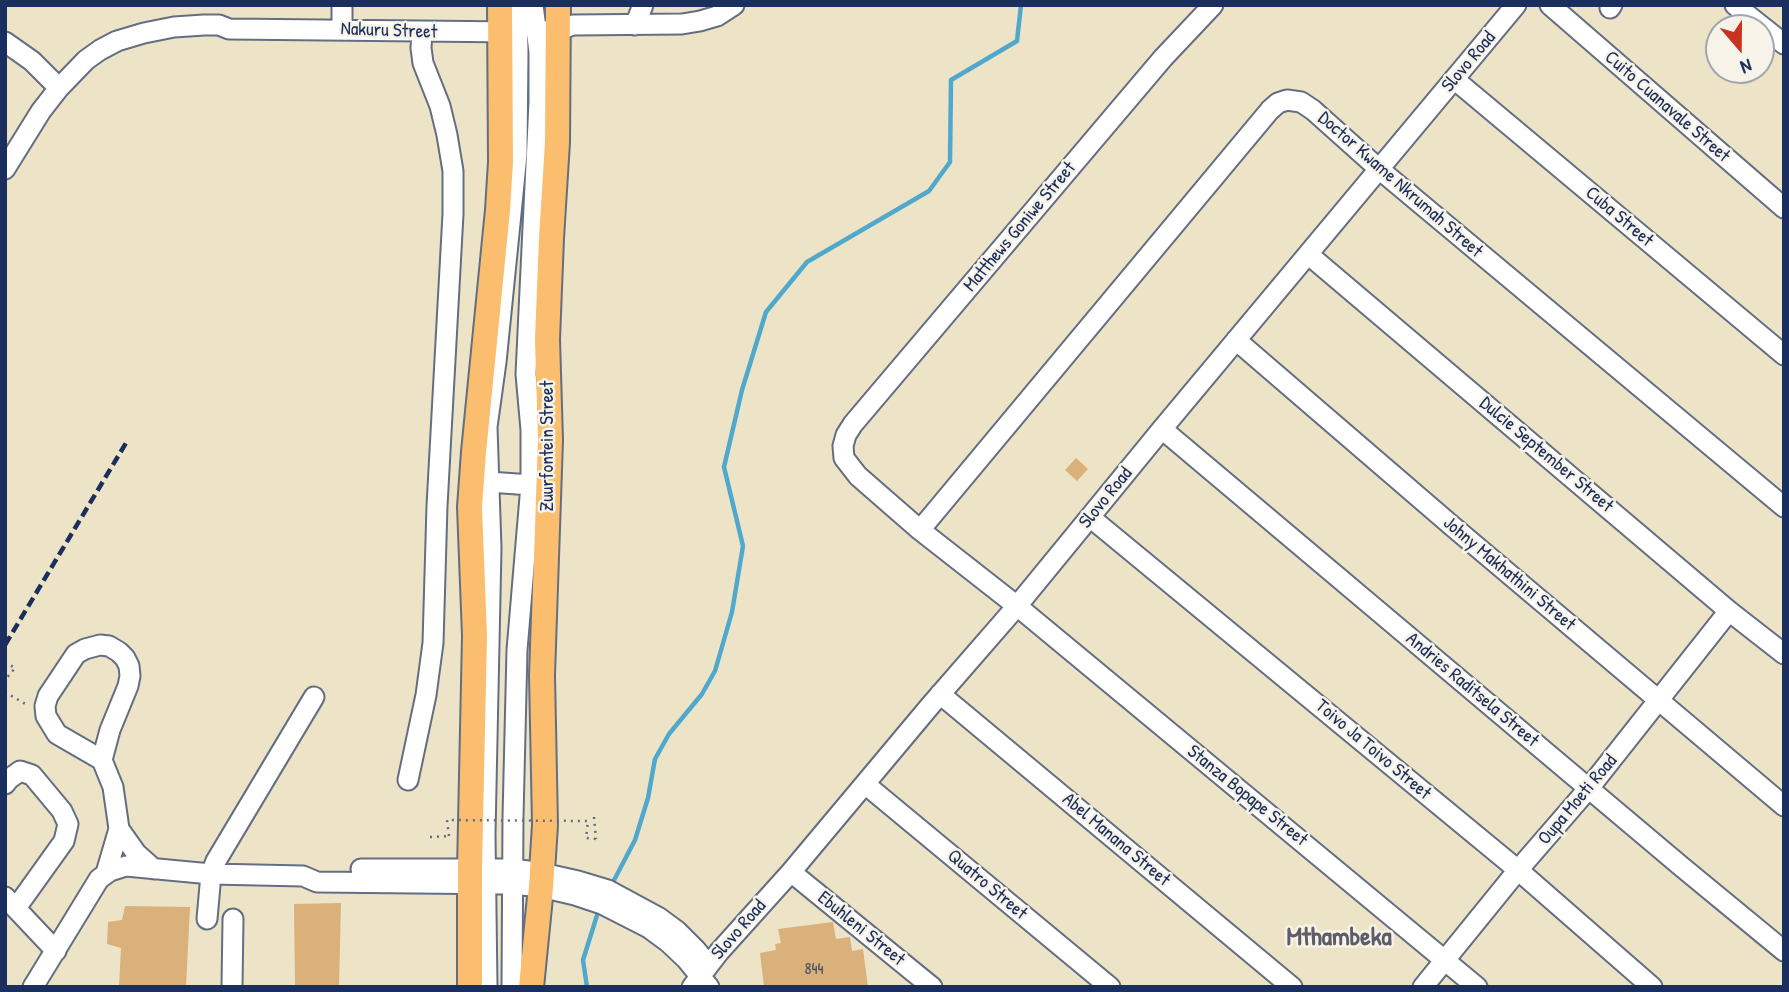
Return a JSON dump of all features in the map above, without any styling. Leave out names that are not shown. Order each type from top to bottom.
[{"type":"main road","points":[[470,987],[478,876],[471,507],[474,452],[499,210],[501,162],[531,20]]},
{"type":"main road","name":"Zuurfontein Street","points":[[531,20],[557,142],[547,339],[550,440],[542,675],[545,825],[531,987]]},
{"type":"street","points":[[635,25],[643,5]]},
{"type":"street","points":[[531,20],[635,25],[682,24],[717,16],[734,5]]},
{"type":"street","name":"Matthews Goniwe Street","points":[[844,458],[843,446],[853,424],[1163,58],[1213,5]]},
{"type":"street","name":"Slovo Road","points":[[703,978],[1091,518],[1162,429],[1516,5]]},
{"type":"street","name":"Cuito Cuanavale Street","points":[[1550,5],[1784,208]]},
{"type":"street","points":[[1735,5],[1784,44]]},
{"type":"street","name":"Nakuru Street","points":[[342,18],[422,32],[531,20]]},
{"type":"street","name":"Nakuru Street","points":[[5,169],[41,111],[86,60],[117,41],[144,33],[174,27],[219,25],[229,29],[342,18],[531,20]]},
{"type":"street","points":[[487,987],[478,876],[485,834],[491,548],[487,427],[531,20]]},
{"type":"street","points":[[512,987],[517,650],[531,485],[531,430],[526,374],[539,102],[531,20]]},
{"type":"street","points":[[408,780],[426,695],[433,643],[437,506],[453,214],[452,159],[440,106],[423,63],[422,32]]},
{"type":"street","points":[[5,42],[32,61],[59,88]]},
{"type":"street","name":"Cuba Street","points":[[1454,79],[1784,355]]},
{"type":"street","name":"Doctor Kwame Nkrumah Street","points":[[920,530],[1270,110],[1287,100],[1301,102],[1784,507]]},
{"type":"street","name":"Dulcie September Street","points":[[1309,255],[1729,611],[1784,654]]},
{"type":"street","name":"Johny Makhathini Street","points":[[1236,340],[1784,806]]},
{"type":"street","name":"Andries Raditsela Street","points":[[1162,429],[1784,951]]},
{"type":"street","name":"Stanza Bopape Street","points":[[844,458],[858,476],[920,530],[1017,606],[1477,987]]},
{"type":"street","points":[[489,482],[531,485]]},
{"type":"street","name":"Toivo Ja Toivo Street","points":[[1091,518],[1518,870],[1652,987]]},
{"type":"street","name":"Oupa Moeti Road","points":[[1423,987],[1589,788],[1729,611]]},
{"type":"street","points":[[33,987],[92,888],[106,873],[119,829],[113,787],[103,760],[110,730],[131,676],[125,658],[119,652],[108,646],[93,645],[76,654],[68,664],[48,696],[46,716],[57,734],[103,760]]},
{"type":"street","name":"Abel Manana Street","points":[[940,694],[1292,987]]},
{"type":"street","points":[[206,919],[211,874],[216,861],[314,697]]},
{"type":"street","points":[[5,784],[19,771],[32,775],[62,811],[68,824],[64,841],[11,903],[55,951]]},
{"type":"street","name":"Quatro Street","points":[[865,784],[1110,987]]},
{"type":"street","points":[[119,829],[136,853],[154,869]]},
{"type":"street","points":[[106,873],[126,866],[211,874],[303,876],[317,882],[478,876],[513,876],[541,880],[577,888],[602,904],[636,912],[703,978],[720,981],[722,987]]},
{"type":"street","name":"Ebuhleni Street","points":[[791,872],[932,987]]},
{"type":"street","points":[[232,987],[233,919]]},
{"type":"path","points":[[5,662],[15,668],[5,680]]},
{"type":"path","points":[[5,692],[27,705],[46,701]]},
{"type":"path","points":[[430,837],[449,836],[447,820],[588,821],[586,838],[596,839],[594,817]]},
{"type":"building","points":[[1076,458],[1088,469],[1077,481],[1065,470]]},
{"type":"building","points":[[341,903],[339,987],[295,987],[294,904]]},
{"type":"building","points":[[125,906],[190,907],[186,987],[119,987],[121,948],[107,944],[108,922],[122,920]]},
{"type":"building","points":[[833,922],[836,939],[850,937],[852,951],[863,949],[868,987],[764,987],[760,953],[776,950],[775,944],[781,943],[778,929]]},
{"type":"waterway","points":[[611,886],[635,840],[648,798],[655,759],[669,734],[702,694],[715,671],[732,612],[743,546],[724,467],[742,390],[766,312],[807,262],[929,191],[950,162],[951,80],[1017,41],[1021,5]]},
{"type":"waterway","points":[[587,987],[583,960],[599,909]]},
{"type":"railway","points":[[5,645],[126,443]]},
{"type":"district","name":"Mthambeka","points":[[1339,938]]}]
